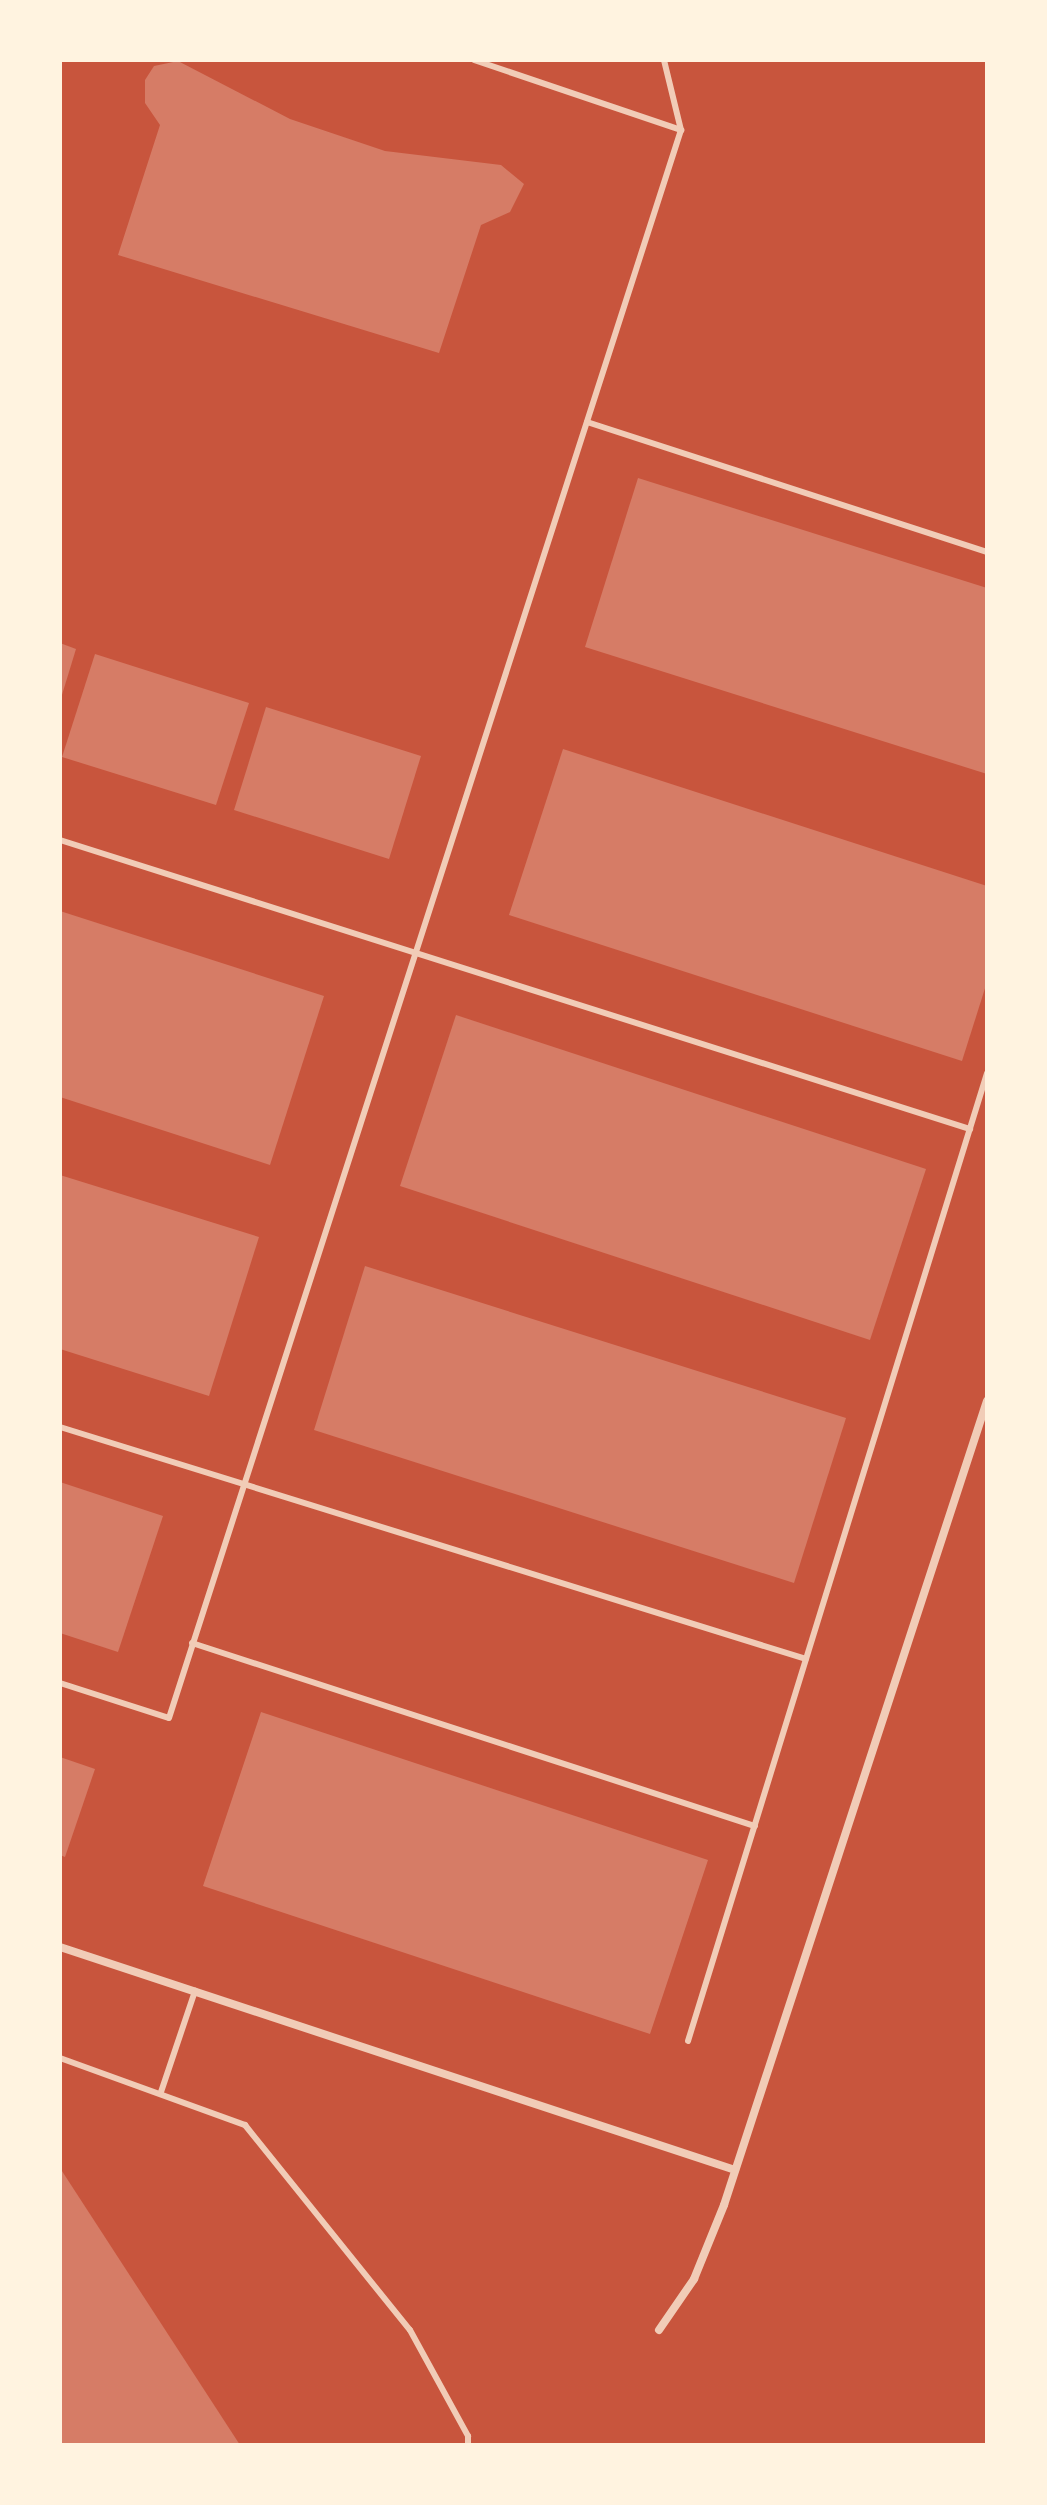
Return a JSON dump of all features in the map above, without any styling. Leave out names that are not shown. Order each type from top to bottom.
[{"type":"street","points":[[659,2330],[694,2279],[735,2170],[987,1401]]},
{"type":"street","points":[[60,1947],[735,2170]]},
{"type":"lane","points":[[474,60],[681,130]]},
{"type":"lane","points":[[60,1683],[169,1718],[241,1484],[681,130],[664,60]]},
{"type":"lane","points":[[587,422],[987,552]]},
{"type":"lane","points":[[60,840],[970,1129]]},
{"type":"lane","points":[[688,2041],[987,1073]]},
{"type":"lane","points":[[60,1427],[806,1659]]},
{"type":"lane","points":[[192,1643],[755,1826]]},
{"type":"lane","points":[[161,2092],[195,1991]]},
{"type":"lane","points":[[60,2058],[161,2092],[245,2125],[410,2330],[468,2436],[468,2445]]},
{"type":"building","points":[[178,61],[290,119],[385,151],[501,165],[524,184],[510,212],[481,225],[439,353],[118,255],[160,125],[145,103],[145,80],[154,66]]},
{"type":"building","points":[[638,478],[987,588],[987,774],[585,647]]},
{"type":"building","points":[[60,643],[76,649],[61,698],[60,698]]},
{"type":"building","points":[[95,654],[249,703],[216,805],[62,757]]},
{"type":"building","points":[[266,707],[421,756],[389,859],[234,810]]},
{"type":"building","points":[[563,749],[987,886],[987,982],[962,1061],[509,915]]},
{"type":"building","points":[[60,911],[324,996],[270,1165],[60,1097]]},
{"type":"building","points":[[456,1015],[926,1169],[870,1340],[400,1186]]},
{"type":"building","points":[[60,1175],[259,1237],[209,1396],[60,1349]]},
{"type":"building","points":[[365,1266],[846,1418],[794,1583],[314,1430]]},
{"type":"building","points":[[60,1482],[163,1516],[118,1652],[60,1633]]},
{"type":"building","points":[[261,1712],[708,1860],[650,2034],[203,1886]]},
{"type":"building","points":[[60,1757],[95,1769],[65,1857],[60,1855]]},
{"type":"building","points":[[60,2168],[240,2445],[60,2445]]}]
